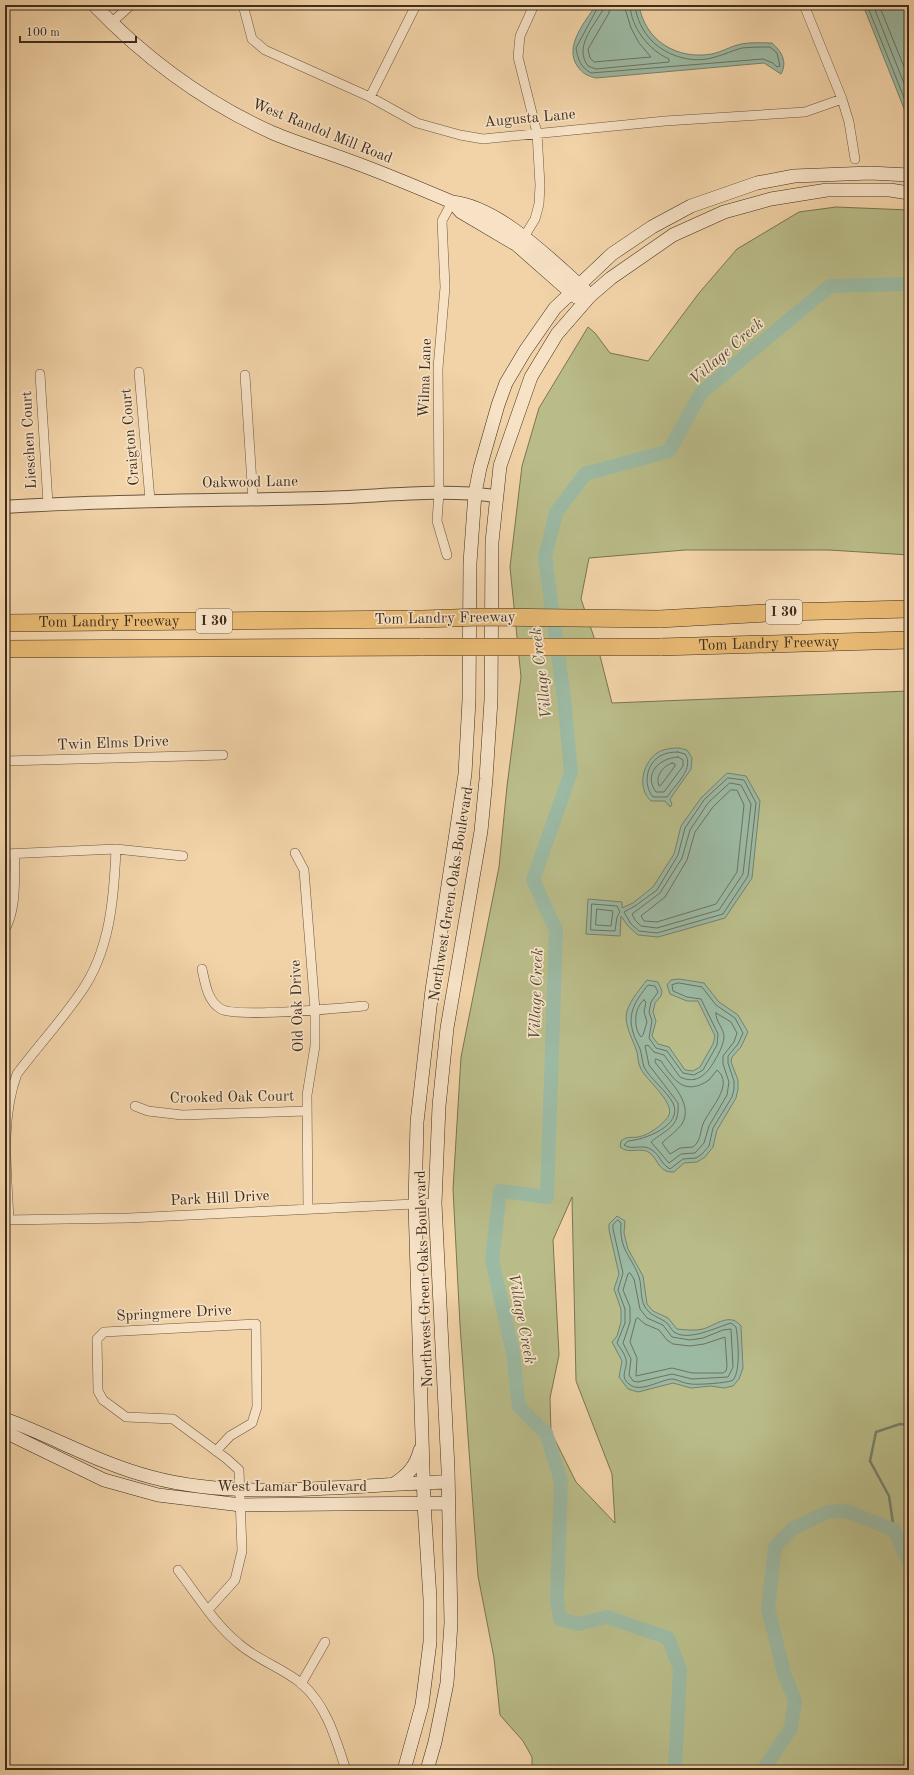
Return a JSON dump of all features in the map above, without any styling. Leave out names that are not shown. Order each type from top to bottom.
[{"type":"highway","name":"Tom Landry Freeway","points":[[5,623],[423,619],[481,617],[659,619],[784,612],[909,609]]},
{"type":"highway","name":"Tom Landry Freeway","points":[[5,649],[660,647],[909,640]]},
{"type":"main road","name":"West Randol Mill Road","points":[[94,5],[111,23],[141,50],[177,78],[220,106],[273,133],[354,162],[452,202],[464,203],[480,210],[524,237],[574,289]]},
{"type":"main road","name":"Northwest Green Oaks Boulevard","points":[[404,1770],[422,1705],[430,1642],[430,1599],[424,1503],[415,1204],[417,1122],[423,1057],[465,774],[469,700],[470,563],[475,493],[480,468],[506,383],[524,351],[555,308],[574,289],[612,254],[652,227],[691,206],[757,183],[794,176],[870,173],[909,176]]},
{"type":"main road","name":"Northwest Green Oaks Boulevard","points":[[427,1770],[436,1742],[447,1683],[451,1622],[448,1482],[435,1203],[439,1106],[447,1028],[481,831],[486,779],[491,700],[492,542],[500,466],[531,377],[557,334],[587,300],[611,278],[674,235],[724,212],[771,199],[827,190],[890,190],[909,193]]},
{"type":"main road","name":"West Randol Mill Road","points":[[452,202],[461,212],[517,245],[587,300]]},
{"type":"main road","name":"West Lamar Boulevard","points":[[5,1419],[104,1462],[152,1478],[198,1486],[240,1490],[448,1482]]},
{"type":"main road","name":"West Lamar Boulevard","points":[[5,1432],[104,1480],[158,1495],[241,1505],[448,1503]]},
{"type":"main road","points":[[394,1484],[411,1470],[418,1460],[422,1440]]},
{"type":"main road","points":[[394,1503],[405,1506],[414,1512],[426,1531]]},
{"type":"street","points":[[111,23],[131,5]]},
{"type":"street","name":"Augusta Lane","points":[[243,5],[252,39],[265,50],[370,97],[417,123],[460,135],[483,139],[665,121],[805,112],[842,99]]},
{"type":"street","points":[[370,97],[416,5]]},
{"type":"street","points":[[524,237],[535,219],[539,204],[540,186],[537,133],[518,57],[520,36],[534,5]]},
{"type":"street","points":[[804,5],[842,99],[849,122],[855,159]]},
{"type":"street","name":"Wilma Lane","points":[[447,556],[437,521],[439,493],[438,368],[445,287],[442,221],[452,202]]},
{"type":"street","name":"Craigton Court","points":[[139,372],[150,500]]},
{"type":"street","name":"Lieschen Court","points":[[40,374],[48,504]]},
{"type":"street","points":[[245,375],[253,499]]},
{"type":"street","name":"Oakwood Lane","points":[[5,507],[150,500],[253,499],[439,493],[475,493],[496,496]]},
{"type":"street","name":"Twin Elms Drive","points":[[5,761],[222,755]]},
{"type":"street","points":[[7,1220],[8,1126],[11,1090],[17,1074],[82,992],[100,956],[110,922],[116,849]]},
{"type":"street","points":[[5,854],[116,849],[183,856]]},
{"type":"street","points":[[5,929],[10,920],[12,909],[15,853]]},
{"type":"street","name":"Old Oak Drive","points":[[295,853],[304,870],[315,1010],[315,1046],[307,1095],[306,1111],[308,1209]]},
{"type":"street","points":[[202,969],[210,998],[221,1009],[243,1012],[315,1010],[364,1006]]},
{"type":"street","name":"Crooked Oak Court","points":[[136,1106],[148,1111],[182,1115],[306,1111]]},
{"type":"street","name":"Park Hill Drive","points":[[7,1220],[129,1218],[435,1203]]},
{"type":"street","name":"Springmere Drive","points":[[208,1610],[235,1580],[242,1551],[239,1470],[173,1419],[126,1417],[103,1400],[98,1391],[97,1339],[104,1332],[256,1324],[257,1407],[252,1423],[230,1436],[216,1451]]},
{"type":"street","points":[[178,1570],[224,1630],[243,1647],[301,1684],[316,1700],[333,1730],[346,1770]]},
{"type":"street","points":[[301,1684],[325,1642]]},
{"type":"green space","points":[[836,207],[909,210],[909,555],[829,550],[685,550],[589,558],[581,599],[599,652],[612,703],[909,691],[909,746],[907,748],[909,768],[909,1770],[532,1770],[532,1757],[523,1741],[500,1715],[494,1658],[478,1576],[460,1325],[453,1189],[461,1057],[499,867],[507,786],[521,677],[510,567],[522,466],[539,408],[588,327],[595,333],[610,353],[648,361],[699,293],[737,249],[799,212]],"holes":[[[572,1197],[576,1381],[612,1474],[615,1523],[576,1482],[551,1432],[550,1398],[559,1355],[553,1240]]]},
{"type":"water","points":[[596,5],[639,5],[642,18],[648,29],[656,38],[675,51],[687,54],[712,54],[741,44],[772,43],[781,53],[784,61],[783,69],[781,74],[764,63],[596,78],[584,73],[578,67],[574,59],[573,51],[577,35]]},
{"type":"water","points":[[863,5],[909,5],[909,121]]},
{"type":"water","points":[[679,748],[687,750],[692,758],[691,769],[670,799],[672,805],[670,807],[665,801],[651,801],[644,790],[643,783],[643,776],[648,763],[659,752]]},
{"type":"water","points":[[727,773],[746,776],[760,801],[752,878],[725,918],[658,937],[638,935],[628,926],[621,916],[620,936],[586,934],[588,899],[622,902],[622,908],[633,903],[653,887],[674,854],[681,826],[701,798]]},
{"type":"water","points":[[679,979],[704,983],[719,1002],[738,1015],[748,1032],[741,1047],[732,1057],[731,1062],[738,1080],[738,1089],[736,1098],[717,1130],[713,1147],[705,1157],[697,1162],[684,1163],[674,1172],[669,1172],[662,1169],[650,1153],[643,1150],[627,1150],[620,1147],[621,1141],[625,1138],[642,1136],[654,1130],[662,1124],[670,1112],[665,1099],[640,1067],[637,1052],[629,1032],[626,1016],[631,1002],[647,980],[658,982],[662,991],[661,996],[655,1003],[653,1012],[656,1021],[652,1036],[658,1044],[669,1047],[685,1070],[693,1071],[700,1067],[713,1044],[715,1036],[698,1001],[687,1001],[670,994],[667,985],[671,980]]},
{"type":"water","points":[[617,1216],[625,1221],[624,1233],[628,1249],[643,1276],[647,1304],[653,1311],[668,1318],[677,1329],[700,1330],[728,1320],[737,1322],[741,1326],[743,1368],[739,1379],[733,1386],[724,1388],[711,1386],[691,1388],[673,1383],[638,1392],[628,1389],[619,1377],[622,1361],[612,1342],[617,1336],[621,1322],[621,1309],[614,1289],[619,1274],[609,1230],[609,1224]]},
{"type":"waterway","name":"Village Creek","points":[[675,1770],[680,1669],[668,1638],[607,1617],[578,1624],[560,1619],[557,1600],[561,1481],[546,1433],[519,1407],[513,1353],[492,1260],[500,1191],[547,1197],[556,930],[533,880],[571,772],[564,699],[545,557],[556,513],[585,474],[669,451],[701,393],[830,286],[909,284]]},
{"type":"waterway","points":[[894,1530],[889,1496],[870,1461],[876,1432],[900,1424],[909,1425]]},
{"type":"waterway","name":"Village Creek","points":[[763,1770],[791,1728],[795,1701],[784,1673],[768,1608],[775,1547],[792,1529],[827,1512],[846,1511],[894,1530],[909,1562]]}]
